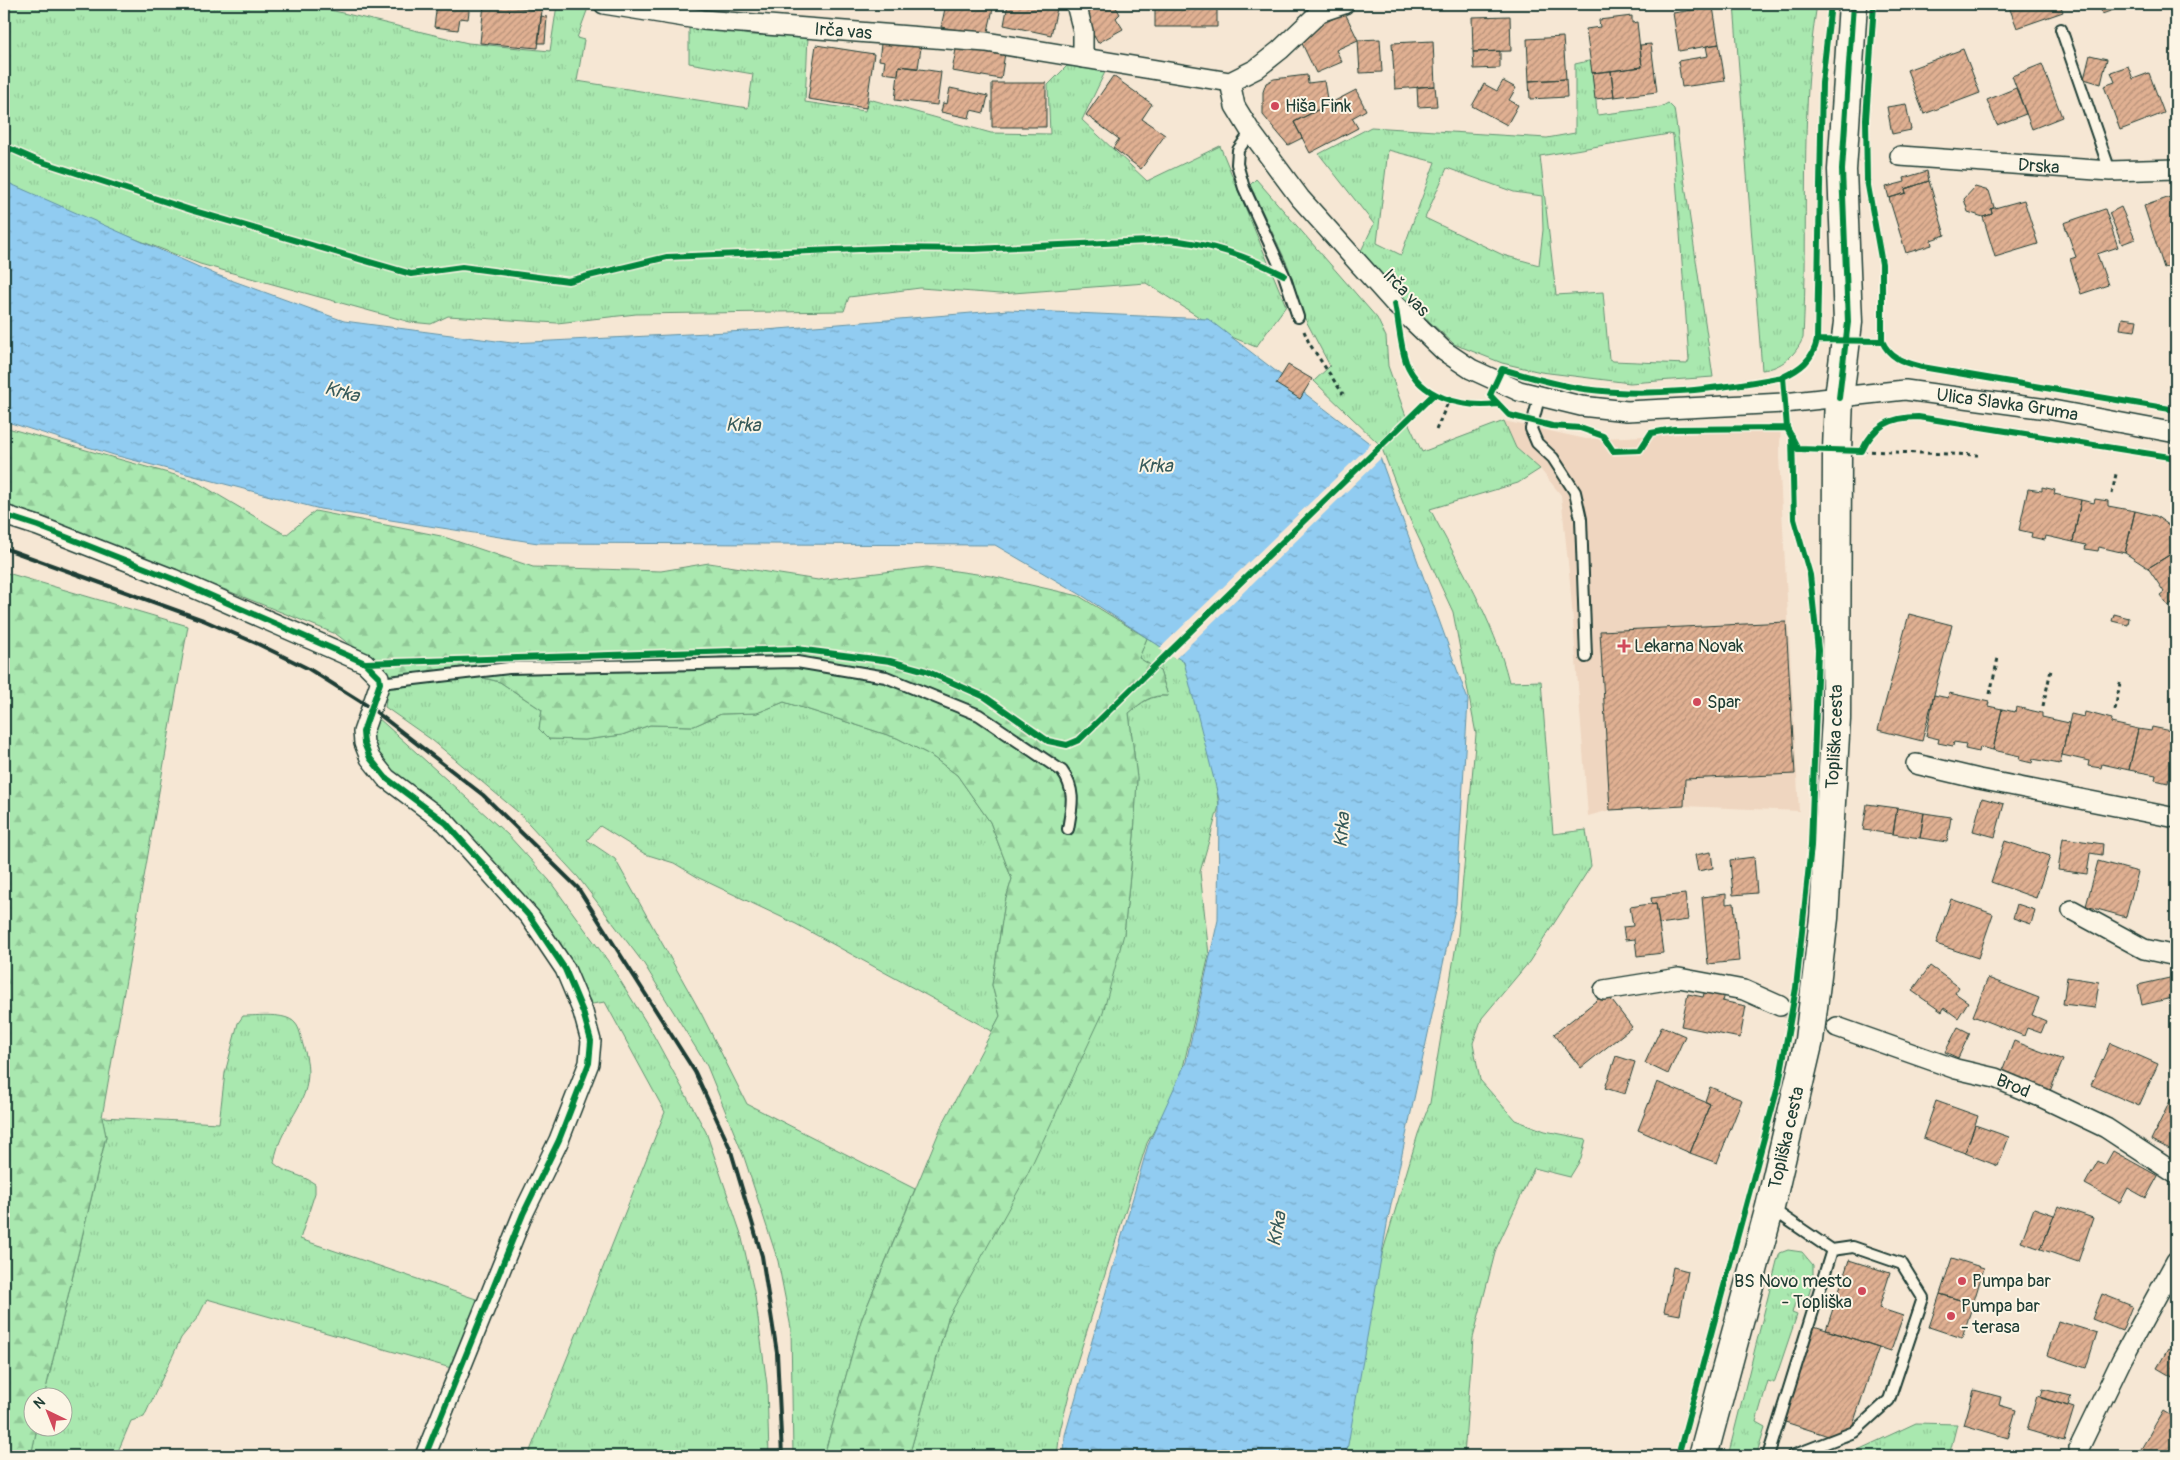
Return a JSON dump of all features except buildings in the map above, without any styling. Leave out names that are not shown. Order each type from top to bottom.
[{"type":"main road","name":"Topliška cesta","points":[[1703,1456],[1770,1207],[1809,1040],[1824,918],[1849,450],[1838,398],[1848,322],[1842,170],[1853,4]]},
{"type":"street","name":"Irča vas","points":[[604,4],[703,20],[986,42],[1230,82],[1235,106],[1251,132],[1300,198],[1395,304],[1444,351],[1471,369],[1539,398],[1581,406],[1627,411],[1838,398]]},
{"type":"street","points":[[1076,4],[1083,31],[1083,58]]},
{"type":"street","points":[[1230,82],[1256,69],[1280,50],[1321,8],[1344,4]]},
{"type":"street","name":"Drska","points":[[1900,156],[2110,171],[2176,169]]},
{"type":"street","name":"Ulica Slavka Gruma","points":[[1838,398],[1905,390],[2046,409],[2176,433]]},
{"type":"street","points":[[4,516],[38,526],[164,575],[365,663],[379,677],[380,683],[363,732],[364,743],[370,758],[386,778],[446,823],[530,917],[565,969],[584,1012],[591,1042],[589,1063],[559,1140],[523,1214],[424,1456]]},
{"type":"street","points":[[1916,764],[1978,779],[2176,818]]},
{"type":"street","points":[[2072,910],[2144,949],[2176,956]]},
{"type":"street","points":[[1604,990],[1678,978],[1744,990],[1780,1006]]},
{"type":"street","name":"Brod","points":[[1837,1027],[1956,1069],[1995,1078],[2043,1098],[2106,1128],[2176,1174]]},
{"type":"street","points":[[2079,1448],[2126,1351],[2176,1260]]},
{"type":"lane","points":[[2061,29],[2110,171]]},
{"type":"lane","points":[[1251,132],[1238,150],[1237,164],[1244,188],[1284,275],[1298,317]]},
{"type":"lane","points":[[1539,398],[1530,428],[1537,443],[1553,458],[1575,492],[1581,519],[1586,657]]},
{"type":"lane","points":[[380,683],[509,668],[797,662],[886,677],[979,715],[1062,771],[1070,782],[1073,798],[1068,829]]},
{"type":"lane","points":[[1770,1207],[1832,1250],[1853,1247],[1902,1264],[1923,1298],[1889,1400],[1854,1432],[1792,1456]]},
{"type":"lane","points":[[1768,1456],[1832,1250]]},
{"type":"path","points":[[1298,317],[1308,342],[1343,394]]},
{"type":"path","points":[[1436,430],[1449,400]]},
{"type":"path","points":[[1849,450],[1866,443]]},
{"type":"path","points":[[1849,450],[1978,455]]},
{"type":"path","points":[[2112,494],[2116,474]]},
{"type":"path","points":[[2171,515],[2176,508]]},
{"type":"path","points":[[1990,694],[1998,658]]},
{"type":"path","points":[[2044,706],[2051,670]]},
{"type":"path","points":[[2115,710],[2120,682]]},
{"type":"shaded area","points":[[1504,421],[1586,439],[1781,429],[1779,457],[1799,811],[1684,806],[1610,810],[1588,816],[1570,582],[1561,495],[1540,469],[1516,448]]},
{"type":"green space","points":[[4,4],[305,4],[468,43],[550,51],[557,5],[588,8],[577,38],[584,40],[577,81],[748,108],[753,74],[689,63],[689,24],[750,35],[808,37],[805,102],[865,111],[869,99],[991,133],[1050,134],[1048,85],[1067,66],[1095,67],[1106,70],[1082,120],[1147,181],[1220,146],[1286,306],[1256,347],[1227,335],[1146,283],[1000,294],[920,288],[849,297],[844,311],[636,314],[557,323],[448,316],[431,324],[410,322],[200,264],[4,188]]},
{"type":"green space","points":[[1734,4],[1817,4],[1811,45],[1806,129],[1803,338],[1792,356],[1787,360],[1775,367],[1762,370]]},
{"type":"green space","points":[[1593,60],[1597,115],[1661,107],[1668,103],[1674,109],[1713,377],[1630,383],[1541,372],[1502,363],[1454,344],[1386,282],[1361,251],[1374,224],[1319,154],[1371,127],[1547,138],[1575,133],[1575,64]],"holes":[[[1669,134],[1673,135],[1689,360],[1687,364],[1613,361],[1609,359],[1603,292],[1556,295],[1540,156]],[[1388,150],[1435,162],[1401,255],[1377,243]],[[1447,168],[1514,192],[1542,196],[1543,230],[1539,265],[1503,255],[1425,218]]]},
{"type":"green space","points":[[1256,179],[1377,318],[1386,337],[1388,366],[1408,422],[1422,452],[1504,421],[1516,448],[1540,469],[1518,483],[1430,509],[1485,615],[1509,682],[1541,681],[1553,834],[1586,830],[1591,866],[1529,962],[1482,1018],[1473,1043],[1480,1080],[1515,1120],[1545,1131],[1586,1139],[1581,1159],[1570,1177],[1534,1168],[1496,1249],[1473,1338],[1464,1456],[1345,1456],[1349,1365],[1418,1134],[1430,1103],[1458,933],[1476,734],[1453,612],[1407,513],[1381,446],[1314,381],[1330,366],[1303,315],[1288,266],[1250,185]]},
{"type":"green space","points":[[4,427],[193,480],[286,535],[315,511],[441,536],[533,567],[661,571],[709,563],[818,580],[927,567],[991,576],[1079,596],[1147,638],[1139,658],[1160,671],[1168,696],[1152,698],[1143,702],[1129,713],[1137,778],[1134,836],[1124,934],[1103,1013],[1027,1175],[948,1318],[909,1456],[824,1456],[861,1321],[941,1127],[1000,1016],[992,985],[1005,902],[1012,879],[990,822],[957,775],[930,755],[897,738],[784,702],[757,713],[721,714],[694,726],[650,725],[622,735],[585,740],[549,739],[539,729],[542,710],[500,682],[472,675],[456,680],[437,682],[389,675],[336,634],[43,517],[4,504]]},
{"type":"green space","points":[[4,572],[188,626],[102,1117],[106,1136],[46,1388],[22,1388],[22,1438],[35,1438],[31,1456],[4,1456]]},
{"type":"green space","points":[[1147,638],[1182,658],[1207,722],[1219,806],[1200,872],[1209,955],[1182,1072],[1164,1113],[1147,1143],[1077,1362],[1060,1431],[1057,1456],[909,1456],[948,1318],[978,1259],[1124,934],[1134,836],[1137,778],[1129,713],[1147,700],[1168,696],[1160,671],[1139,658]]},
{"type":"green space","points":[[389,675],[437,682],[472,675],[500,682],[542,710],[539,729],[549,739],[585,740],[622,735],[650,725],[694,726],[721,714],[757,713],[784,702],[897,738],[930,755],[957,775],[990,822],[1012,879],[1005,902],[992,985],[1000,1016],[992,1031],[796,924],[699,878],[674,863],[645,854],[600,826],[587,840],[615,859],[701,1013],[747,1104],[915,1189],[861,1321],[824,1456],[793,1456],[791,1328],[778,1261],[744,1157],[707,1066],[644,964],[578,877],[518,812],[432,740],[385,707]]},
{"type":"green space","points":[[377,717],[508,835],[549,880],[608,961],[649,1027],[706,1132],[741,1234],[755,1296],[767,1385],[769,1456],[528,1456],[665,1112],[605,1002],[592,1004],[567,958],[458,824],[430,798],[395,775],[376,751],[372,744],[372,729]]},
{"type":"green space","points":[[271,1015],[285,1017],[295,1023],[301,1036],[307,1064],[307,1080],[304,1094],[278,1146],[274,1163],[284,1170],[315,1184],[315,1193],[300,1239],[479,1300],[451,1368],[207,1299],[198,1317],[181,1338],[144,1417],[131,1421],[116,1456],[31,1456],[35,1438],[72,1438],[72,1388],[46,1388],[106,1137],[102,1117],[219,1123],[225,1073],[238,1023],[243,1016]]},
{"type":"green space","points":[[1788,1250],[1802,1252],[1813,1265],[1813,1278],[1806,1305],[1795,1303],[1792,1313],[1797,1315],[1774,1383],[1768,1381],[1756,1422],[1765,1427],[1756,1456],[1728,1456],[1777,1261],[1780,1253]]},
{"type":"green space","points":[[1916,1423],[1957,1424],[1949,1456],[1845,1456]]},
{"type":"water","name":"Krka","points":[[4,181],[217,275],[344,321],[512,343],[766,330],[1008,310],[1208,319],[1377,449],[1468,700],[1456,904],[1388,1219],[1346,1456],[1064,1456],[1065,1435],[1148,1145],[1186,1062],[1218,920],[1219,799],[1184,662],[1083,596],[995,545],[538,543],[320,509],[114,455],[4,421]]},
{"type":"pier","points":[[1373,442],[1379,447],[1383,456],[1175,659],[1159,649]]},
{"type":"tunnel","points":[[1780,1006],[1837,1027]]},
{"type":"railway","points":[[4,548],[203,620],[309,669],[371,708],[483,795],[578,888],[695,1072],[730,1148],[762,1256],[777,1353],[782,1456]]},
{"type":"cycle path","points":[[1787,428],[1674,429],[1651,433],[1640,450],[1613,451],[1603,436],[1580,428],[1552,426],[1509,415],[1490,395],[1502,369],[1532,378],[1584,389],[1633,393],[1684,391],[1783,377],[1805,363],[1812,353],[1817,340],[1822,83],[1831,4]]},
{"type":"cycle path","points":[[1839,398],[1848,322],[1842,170],[1853,4]]},
{"type":"cycle path","points":[[1874,4],[1866,119],[1867,180],[1882,264],[1882,341],[1885,347],[1898,359],[1922,367],[2176,410]]},
{"type":"cycle path","points":[[4,146],[36,160],[194,211],[411,274],[462,267],[568,281],[667,257],[884,248],[974,249],[1170,240],[1200,244],[1229,252],[1284,275]]},
{"type":"cycle path","points":[[1395,304],[1406,362],[1412,374],[1421,384],[1432,392],[1457,402],[1484,405],[1497,404]]},
{"type":"cycle path","points":[[1817,340],[1882,341]]},
{"type":"cycle path","points":[[1783,377],[1787,428],[1798,449],[1862,451],[1866,442],[1877,429],[1891,421],[1918,417],[2176,458]]},
{"type":"cycle path","points":[[365,663],[797,649],[890,661],[926,671],[985,697],[1048,741],[1067,745],[1079,740],[1434,394]]},
{"type":"cycle path","points":[[1678,1456],[1779,1083],[1796,988],[1811,846],[1818,650],[1810,575],[1794,519],[1792,436]]},
{"type":"cycle path","points":[[4,515],[38,526],[173,579],[365,663],[379,677],[380,683],[363,732],[364,743],[370,758],[386,778],[446,823],[530,917],[565,969],[583,1012],[591,1041],[589,1063],[559,1140],[523,1214],[425,1456]]},
{"type":"place","name":"Hiša Fink","points":[[1275,106]]},
{"type":"place","name":"Lekarna Novak","points":[[1624,646]]},
{"type":"place","name":"Spar","points":[[1697,702]]},
{"type":"place","name":"Pumpa bar","points":[[1962,1281]]},
{"type":"place","name":"BS Novo mesto - Topliška","points":[[1862,1291]]},
{"type":"place","name":"Pumpa bar - terasa","points":[[1951,1316]]}]
